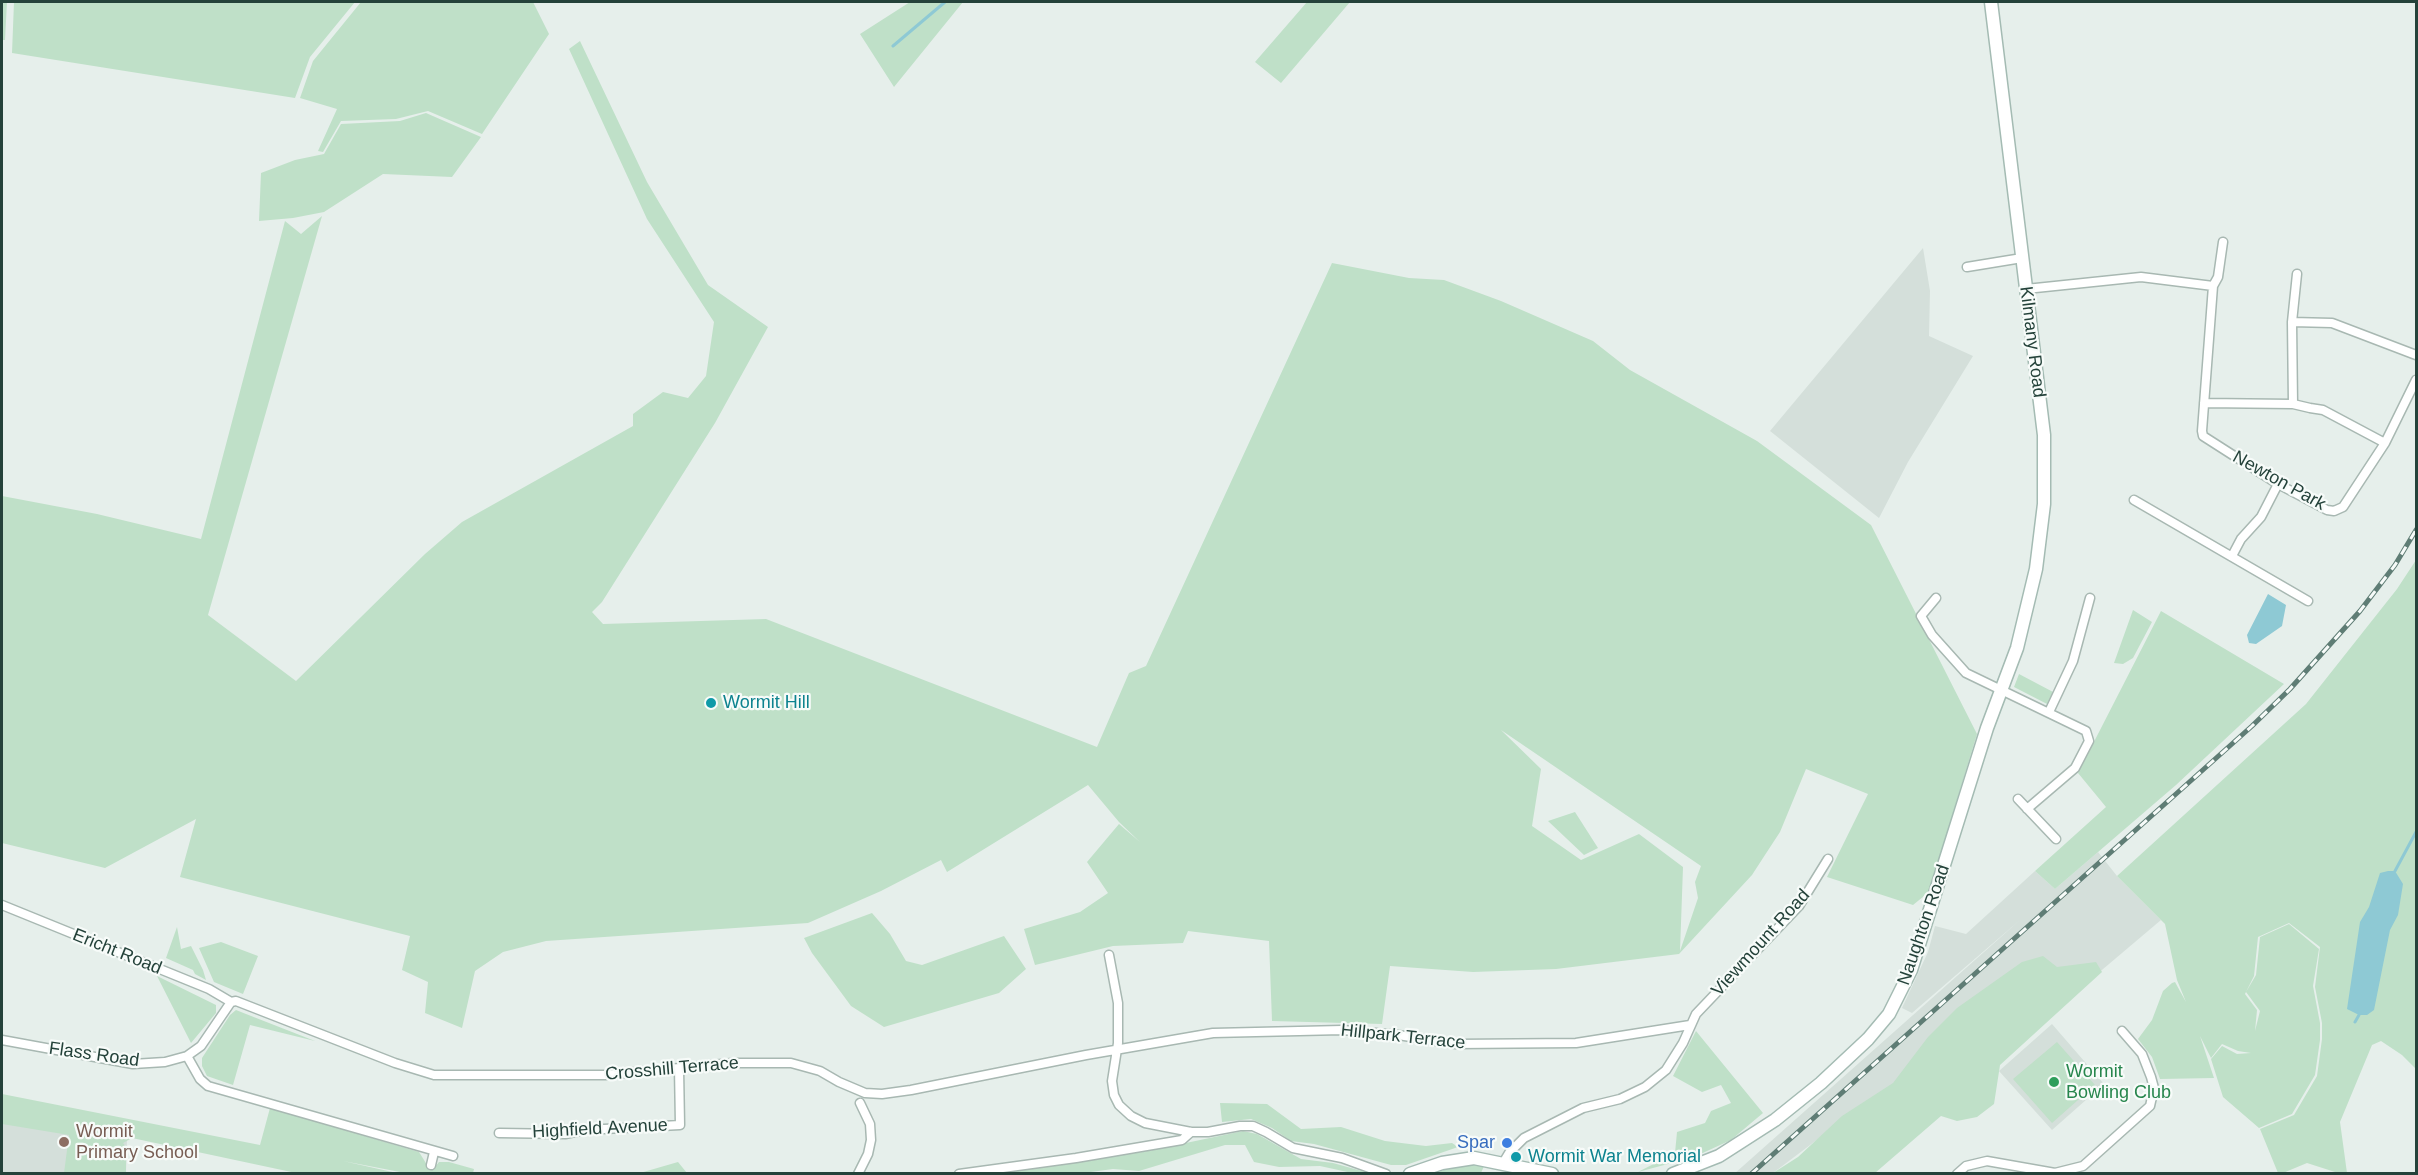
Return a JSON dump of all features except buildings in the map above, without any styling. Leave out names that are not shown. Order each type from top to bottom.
[{"type":"main road","name":"Kilmany Road","points":[[1991,2],[2044,435],[2044,504],[2036,568],[2018,648],[2004,684]]},
{"type":"main road","name":"Naughton Road","points":[[1673,1173],[1719,1156],[1775,1120],[1821,1083],[1868,1040],[1889,1014],[1911,970],[1987,728],[2004,684]]},
{"type":"main road","points":[[1410,1173],[1464,1159],[1503,1163],[1552,1173]]},
{"type":"street","points":[[2223,242],[2218,277],[2213,286],[2204,403],[2293,404],[2323,411],[2385,443],[2416,380]]},
{"type":"street","points":[[1967,267],[2022,258]]},
{"type":"street","points":[[2293,404],[2292,322],[2297,274]]},
{"type":"street","points":[[2026,289],[2141,277],[2213,286]]},
{"type":"street","points":[[2292,322],[2332,323],[2416,355]]},
{"type":"street","name":"Newton Park","points":[[2204,403],[2202,431],[2206,439],[2278,484],[2327,510],[2338,510],[2343,507],[2385,443]]},
{"type":"street","points":[[2232,556],[2241,539],[2261,517],[2278,484]]},
{"type":"street","points":[[2134,500],[2308,601]]},
{"type":"street","points":[[1936,598],[1921,616],[1932,635],[1966,673],[2004,684],[2049,712],[2086,731],[2089,741],[2075,768],[2027,809]]},
{"type":"street","points":[[2049,712],[2073,661],[2090,598]]},
{"type":"street","points":[[2018,799],[2056,839]]},
{"type":"street","name":"Viewmount Road","points":[[1503,1163],[1509,1153],[1524,1138],[1583,1108],[1620,1099],[1645,1087],[1666,1070],[1703,1006],[1799,906],[1828,859]]},
{"type":"street","name":"Ericht Road","points":[[2,905],[209,989],[231,1002]]},
{"type":"street","points":[[1109,955],[1118,1003],[1112,1081],[1114,1095],[1119,1105],[1131,1116],[1145,1123],[1191,1132],[1253,1126],[1266,1131],[1293,1148],[1342,1158],[1386,1173]]},
{"type":"street","name":"Crosshill Terrace","points":[[231,1002],[236,1001],[395,1063],[434,1075],[605,1075],[733,1064],[791,1062],[820,1071],[865,1093],[882,1094],[1116,1051]]},
{"type":"street","points":[[231,1002],[201,1046],[187,1056],[200,1079],[208,1086],[453,1156]]},
{"type":"street","name":"Hillpark Terrace","points":[[1116,1051],[1214,1034],[1268,1031],[1342,1030],[1398,1035],[1456,1044],[1576,1043],[1690,1025]]},
{"type":"street","points":[[1957,1173],[1966,1166],[1987,1161],[2020,1171],[2055,1173],[2083,1166],[2150,1106],[2154,1088],[2151,1077],[2142,1054],[2122,1031]]},
{"type":"street","name":"Flass Road","points":[[2,1040],[133,1064],[165,1062],[187,1056]]},
{"type":"street","name":"Highfield Avenue","points":[[500,1133],[565,1134],[585,1130],[680,1125],[679,1068]]},
{"type":"street","points":[[858,1173],[868,1154],[871,1140],[870,1124],[860,1103]]},
{"type":"street","points":[[959,1173],[1076,1158],[1182,1140],[1191,1132]]},
{"type":"street","points":[[431,1165],[434,1152]]},
{"type":"shaded area","points":[[1923,248],[1930,291],[1929,336],[1973,356],[1908,462],[1879,518],[1770,431]]},
{"type":"shaded area","points":[[2098,852],[2117,876],[2161,920],[2096,975],[1863,1105],[1773,1173],[1734,1174],[2020,920],[1912,1013],[1902,1008],[1928,952],[1935,926],[1966,934],[2035,871],[2055,889]]},
{"type":"shaded area","points":[[2052,1024],[2104,1084],[2052,1130],[1999,1071]]},
{"type":"shaded area","name":"Wormit Primary School","points":[[2,1119],[127,1138],[126,1173],[2,1173]]},
{"type":"green space","points":[[2,2],[7,2],[5,40],[2,40]]},
{"type":"green space","points":[[14,2],[355,2],[310,57],[295,98],[12,53]]},
{"type":"green space","points":[[361,2],[533,2],[549,34],[482,134],[428,111],[396,119],[341,121],[323,152],[318,151],[337,109],[300,98],[313,61]]},
{"type":"green space","points":[[910,2],[963,2],[894,87],[860,34]]},
{"type":"green space","points":[[1307,2],[1350,2],[1281,83],[1255,62]]},
{"type":"green space","points":[[580,41],[647,182],[708,285],[768,327],[715,423],[602,602],[592,612],[603,624],[766,619],[1097,747],[1129,673],[1146,666],[1332,263],[1409,278],[1444,280],[1501,301],[1593,341],[1630,370],[1757,441],[1871,525],[1977,734],[1929,892],[1913,905],[1827,877],[1868,794],[1806,769],[1780,832],[1752,875],[1679,954],[1556,969],[1473,972],[1390,966],[1382,1024],[1272,1021],[1269,941],[1188,931],[1183,943],[1113,946],[1035,965],[1024,929],[1080,912],[1108,893],[1087,862],[1119,824],[1140,842],[1119,822],[1088,785],[947,872],[941,860],[881,891],[808,923],[546,941],[503,952],[475,971],[462,1028],[425,1013],[428,982],[402,970],[410,936],[180,877],[196,819],[105,868],[2,843],[2,496],[97,514],[201,539],[285,221],[301,234],[322,216],[208,615],[296,681],[425,554],[462,522],[633,426],[633,414],[663,392],[688,398],[706,376],[714,322],[647,219],[569,49]],"holes":[[[1501,730],[1701,866],[1695,882],[1698,898],[1680,951],[1683,867],[1639,834],[1581,860],[1532,826],[1541,769]]]},
{"type":"green space","points":[[426,113],[481,137],[452,177],[383,174],[324,212],[259,221],[261,173],[295,160],[324,154],[341,124],[400,121]]},
{"type":"green space","points":[[2416,560],[2416,1069],[2402,1055],[2381,1041],[2372,1045],[2340,1122],[2347,1173],[2335,1172],[2307,1163],[2278,1173],[2260,1129],[2294,1115],[2317,1076],[2322,1039],[2322,1023],[2315,987],[2320,947],[2289,923],[2258,937],[2254,976],[2246,992],[2256,975],[2260,937],[2289,924],[2319,949],[2313,986],[2320,1023],[2315,1075],[2292,1114],[2259,1128],[2223,1097],[2211,1059],[2222,1046],[2237,1054],[2251,1053],[2238,1051],[2222,1044],[2211,1058],[2200,1036],[2214,1078],[2160,1079],[2152,1057],[2138,1039],[2152,1020],[2163,991],[2172,983],[2175,982],[2186,1002],[2177,980],[2165,924],[2117,876],[2306,704],[2397,589]],"holes":[[[2246,992],[2260,1011],[2255,1031],[2257,1010],[2245,994]]]},
{"type":"green space","points":[[2133,610],[2152,622],[2133,658],[2123,664],[2114,663]]},
{"type":"green space","points":[[2161,611],[2284,684],[2176,785],[2055,889],[2035,871],[2106,807],[2078,773]]},
{"type":"green space","points":[[2019,674],[2055,693],[2049,705],[2014,687]]},
{"type":"green space","points":[[1575,812],[1598,848],[1584,855],[1548,821]]},
{"type":"green space","points":[[872,913],[890,934],[906,961],[922,965],[1004,936],[1026,969],[999,993],[884,1027],[851,1006],[812,953],[804,938]]},
{"type":"green space","points":[[177,927],[181,949],[191,946],[206,980],[195,974],[193,970],[166,958]]},
{"type":"green space","points":[[221,942],[258,956],[243,994],[214,982],[199,948]]},
{"type":"green space","points":[[2043,956],[2057,967],[2096,962],[2102,972],[2000,1065],[1994,1104],[1977,1117],[1957,1121],[1941,1116],[1875,1173],[1773,1173],[1798,1157],[1842,1116],[1893,1083],[1928,1037],[1957,1008],[2022,962]]},
{"type":"green space","points":[[157,976],[216,1005],[216,1013],[191,1043]]},
{"type":"green space","points":[[236,1010],[315,1041],[250,1025],[233,1085],[207,1076],[202,1066],[202,1058],[230,1015]]},
{"type":"green space","points":[[1696,1031],[1763,1113],[1731,1140],[1694,1157],[1638,1172],[1675,1153],[1677,1132],[1705,1123],[1711,1111],[1731,1103],[1721,1085],[1702,1092],[1673,1076]]},
{"type":"green space","name":"Wormit Bowling Club","points":[[2057,1042],[2095,1085],[2052,1123],[2013,1079]]},
{"type":"green space","points":[[2,1094],[260,1145],[270,1108],[419,1152],[429,1168],[434,1168],[439,1162],[449,1162],[474,1169],[473,1173],[405,1173],[343,1161],[397,1173],[296,1173],[132,1138],[123,1143],[126,1147],[126,1173],[64,1173],[69,1135],[2,1124]]},
{"type":"green space","points":[[1220,1103],[1267,1104],[1301,1129],[1341,1127],[1385,1141],[1426,1146],[1452,1143],[1458,1147],[1406,1165],[1391,1165],[1314,1144],[1291,1141],[1272,1128],[1251,1119],[1222,1122]]},
{"type":"green space","points":[[1243,1131],[1257,1134],[1301,1159],[1333,1163],[1369,1173],[1352,1173],[1320,1166],[1279,1167],[1254,1162],[1245,1145],[1225,1145],[1139,1171],[1113,1169],[1076,1174],[993,1172],[1143,1152]]},
{"type":"green space","points":[[678,1162],[687,1173],[640,1173]]},
{"type":"green space","points":[[1460,1164],[1484,1166],[1481,1173],[1433,1174]]},
{"type":"water","points":[[2268,594],[2286,605],[2282,626],[2256,644],[2249,643],[2247,635]]},
{"type":"water","points":[[2395,871],[2403,884],[2398,915],[2390,930],[2374,1010],[2367,1015],[2359,1015],[2347,1009],[2360,922],[2369,907],[2380,873]]},
{"type":"waterway","points":[[893,46],[945,2]]},
{"type":"waterway","points":[[2395,871],[2416,832]]},
{"type":"waterway","points":[[2355,1022],[2359,1015]]},
{"type":"railway","points":[[1751,1174],[2252,726],[2290,689],[2360,611],[2395,565],[2416,530]]},
{"type":"place","name":"Wormit Hill","points":[[711,703]]},
{"type":"place","name":"Wormit Bowling Club","points":[[2054,1082]]},
{"type":"place","name":"Wormit Primary School","points":[[64,1142]]},
{"type":"place","name":"Spar","points":[[1507,1143]]},
{"type":"place","name":"Wormit War Memorial","points":[[1516,1157]]}]
